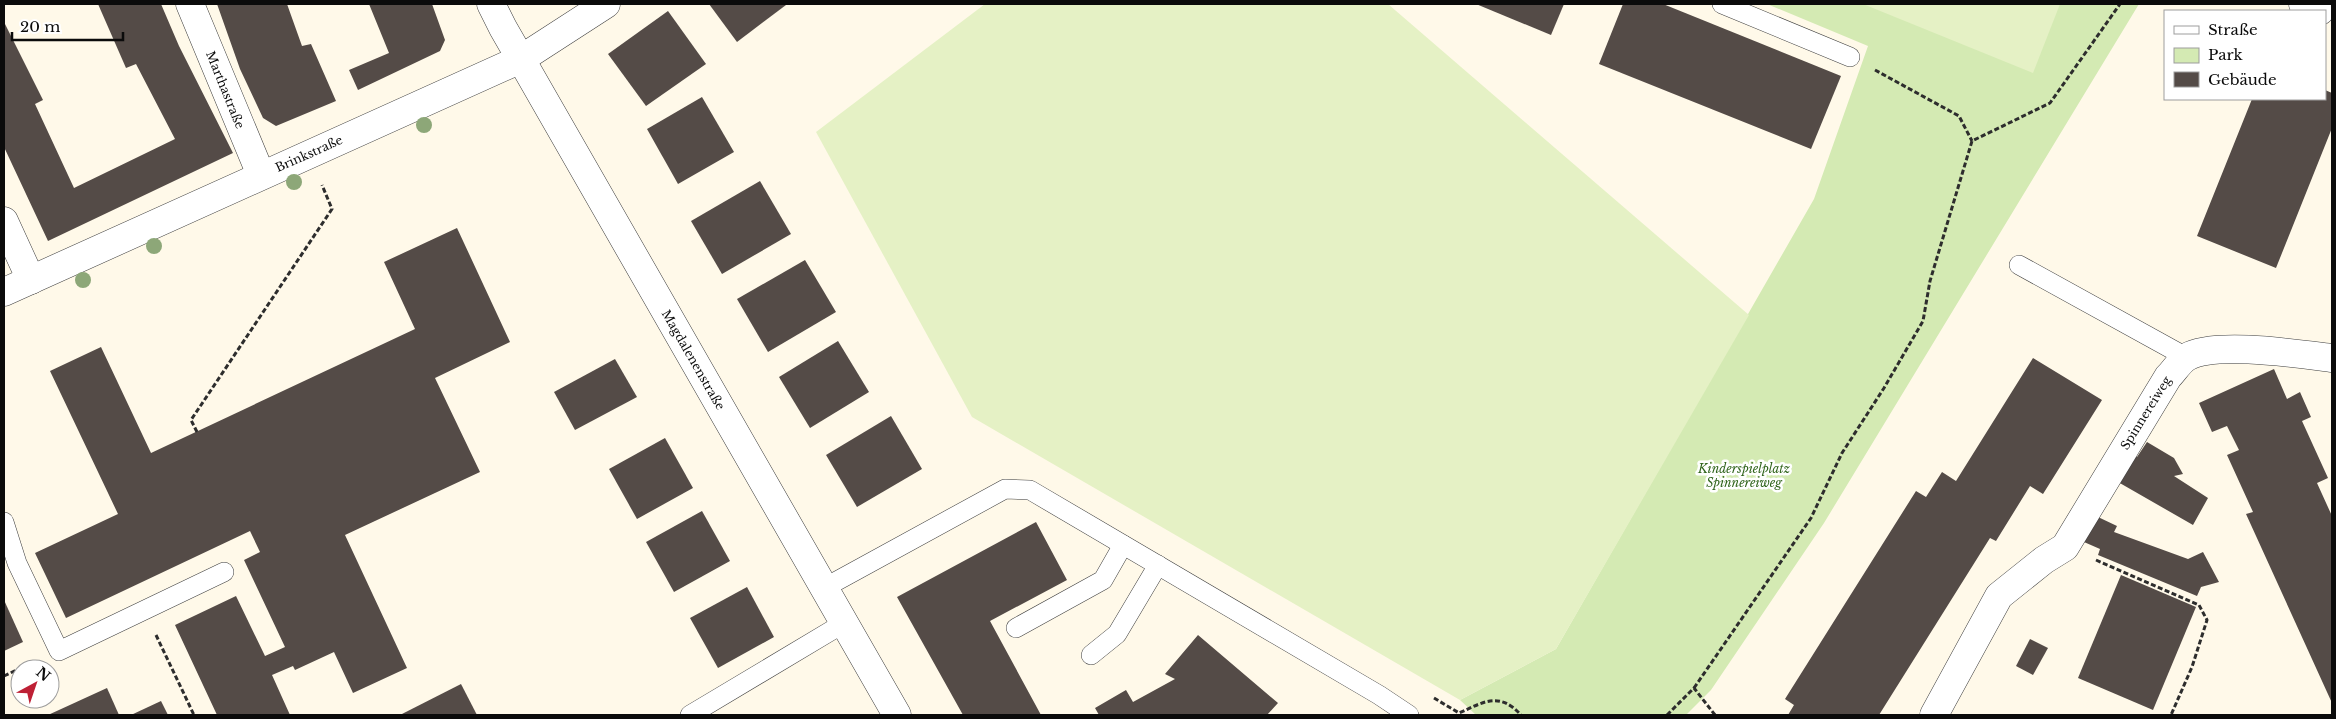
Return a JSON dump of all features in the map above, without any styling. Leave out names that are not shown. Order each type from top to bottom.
[{"type":"street","name":"Marthastraße","points":[[190,4],[261,176]]},
{"type":"street","name":"Magdalenenstraße","points":[[491,4],[896,715]]},
{"type":"street","name":"Brinkstraße","points":[[4,292],[521,59],[606,4]]},
{"type":"street","points":[[2303,4],[2318,10]]},
{"type":"street","points":[[4,220],[31,280]]},
{"type":"street","points":[[2186,357],[2203,352],[2248,349],[2332,358]]},
{"type":"street","name":"Spinnereiweg","points":[[1934,715],[1999,596],[2044,560],[2065,547],[2168,377],[2186,357]]},
{"type":"lane","points":[[1722,4],[1850,57]]},
{"type":"lane","points":[[2019,265],[2186,357]]},
{"type":"lane","points":[[824,588],[1005,489],[1030,490],[1379,695],[1409,715]]},
{"type":"lane","points":[[4,522],[17,563],[59,651],[224,572]]},
{"type":"lane","points":[[1016,628],[1103,580],[1124,545]]},
{"type":"lane","points":[[1091,655],[1117,634],[1158,565]]},
{"type":"lane","points":[[690,715],[844,623]]},
{"type":"path","points":[[1972,141],[2050,103],[2120,4]]},
{"type":"path","points":[[1667,715],[1694,688],[1811,518],[1842,454],[1884,388],[1923,321],[1930,281],[1972,141],[1959,116],[1850,57]]},
{"type":"path","points":[[196,432],[191,420],[332,209],[321,184]]},
{"type":"path","points":[[2065,547],[2199,605],[2207,620],[2192,667],[2171,715]]},
{"type":"path","points":[[143,610],[194,715]]},
{"type":"path","points":[[1694,688],[1715,715]]},
{"type":"path","points":[[1428,694],[1459,713],[1490,699],[1512,705],[1521,715]]},
{"type":"green space","points":[[985,4],[1388,4],[1749,315],[1556,649],[1460,700],[972,417],[816,132]]},
{"type":"green space","name":"Kinderspielplatz Spinnereiweg","points":[[1767,4],[2139,4],[1824,523],[1711,690],[1686,715],[1476,715],[1460,700],[1556,649],[1814,199],[1868,46]]},
{"type":"green space","points":[[1863,4],[2060,4],[2033,73]]},
{"type":"building","points":[[98,4],[161,4],[179,46],[233,153],[48,241],[4,147],[4,22],[43,100],[35,104],[74,188],[175,139],[136,64],[126,68]]},
{"type":"building","points":[[217,4],[287,4],[302,46],[311,44],[336,101],[276,126],[263,118],[240,69]]},
{"type":"building","points":[[369,4],[432,4],[445,40],[440,51],[358,90],[349,70],[389,53]]},
{"type":"building","points":[[709,4],[785,4],[786,5],[737,42]]},
{"type":"building","points":[[1476,4],[1564,4],[1551,35]]},
{"type":"building","points":[[1623,4],[1663,4],[1841,76],[1811,149],[1599,64]]},
{"type":"building","points":[[668,11],[706,64],[646,106],[608,54]]},
{"type":"building","points":[[2326,90],[2332,93],[2332,128],[2276,268],[2197,236],[2252,100],[2326,100]]},
{"type":"building","points":[[702,97],[734,152],[678,184],[647,129]]},
{"type":"building","points":[[760,181],[791,234],[722,274],[691,221]]},
{"type":"building","points":[[457,228],[510,342],[435,378],[480,472],[345,535],[407,668],[353,693],[334,652],[295,670],[293,666],[272,675],[290,715],[217,715],[175,625],[236,596],[265,656],[285,647],[244,560],[260,552],[250,531],[66,618],[35,553],[118,514],[50,371],[101,347],[151,453],[415,329],[384,262]]},
{"type":"building","points":[[805,260],[836,312],[768,352],[737,299]]},
{"type":"building","points":[[838,341],[869,392],[810,428],[779,377]]},
{"type":"building","points":[[2033,358],[2102,400],[2043,494],[2030,486],[1996,541],[1990,538],[1879,715],[1788,715],[1794,705],[1785,699],[1916,491],[1926,497],[1942,472],[1956,481]]},
{"type":"building","points":[[615,359],[637,397],[575,430],[554,392]]},
{"type":"building","points":[[2274,369],[2287,399],[2300,392],[2311,417],[2302,421],[2328,478],[2317,483],[2332,516],[2332,703],[2246,514],[2253,512],[2227,455],[2239,450],[2227,426],[2212,432],[2199,403]]},
{"type":"building","points":[[891,416],[922,469],[857,507],[826,455]]},
{"type":"building","points":[[665,438],[693,488],[637,519],[609,469]]},
{"type":"building","points":[[2147,442],[2174,458],[2183,474],[2174,476],[2208,498],[2193,525],[2118,482],[2133,455],[2137,457]]},
{"type":"building","points":[[702,511],[730,561],[674,592],[646,542]]},
{"type":"building","points":[[2098,517],[2117,526],[2114,532],[2188,559],[2203,552],[2219,582],[2201,587],[2197,596],[2098,555],[2100,549],[2084,542]]},
{"type":"building","points":[[1036,522],[1067,580],[990,621],[1041,715],[963,715],[897,597]]},
{"type":"building","points":[[2121,575],[2196,607],[2153,710],[2078,678]]},
{"type":"building","points":[[747,587],[774,637],[718,668],[690,618]]},
{"type":"building","points":[[4,600],[23,642],[4,651]]},
{"type":"building","points":[[1198,635],[1278,703],[1267,715],[1099,715],[1095,708],[1126,690],[1133,702],[1175,679],[1165,674]]},
{"type":"building","points":[[2030,639],[2048,648],[2033,675],[2016,666]]},
{"type":"building","points":[[461,684],[477,715],[400,715]]},
{"type":"building","points":[[107,688],[119,715],[48,715]]},
{"type":"building","points":[[161,701],[168,715],[131,715]]}]
